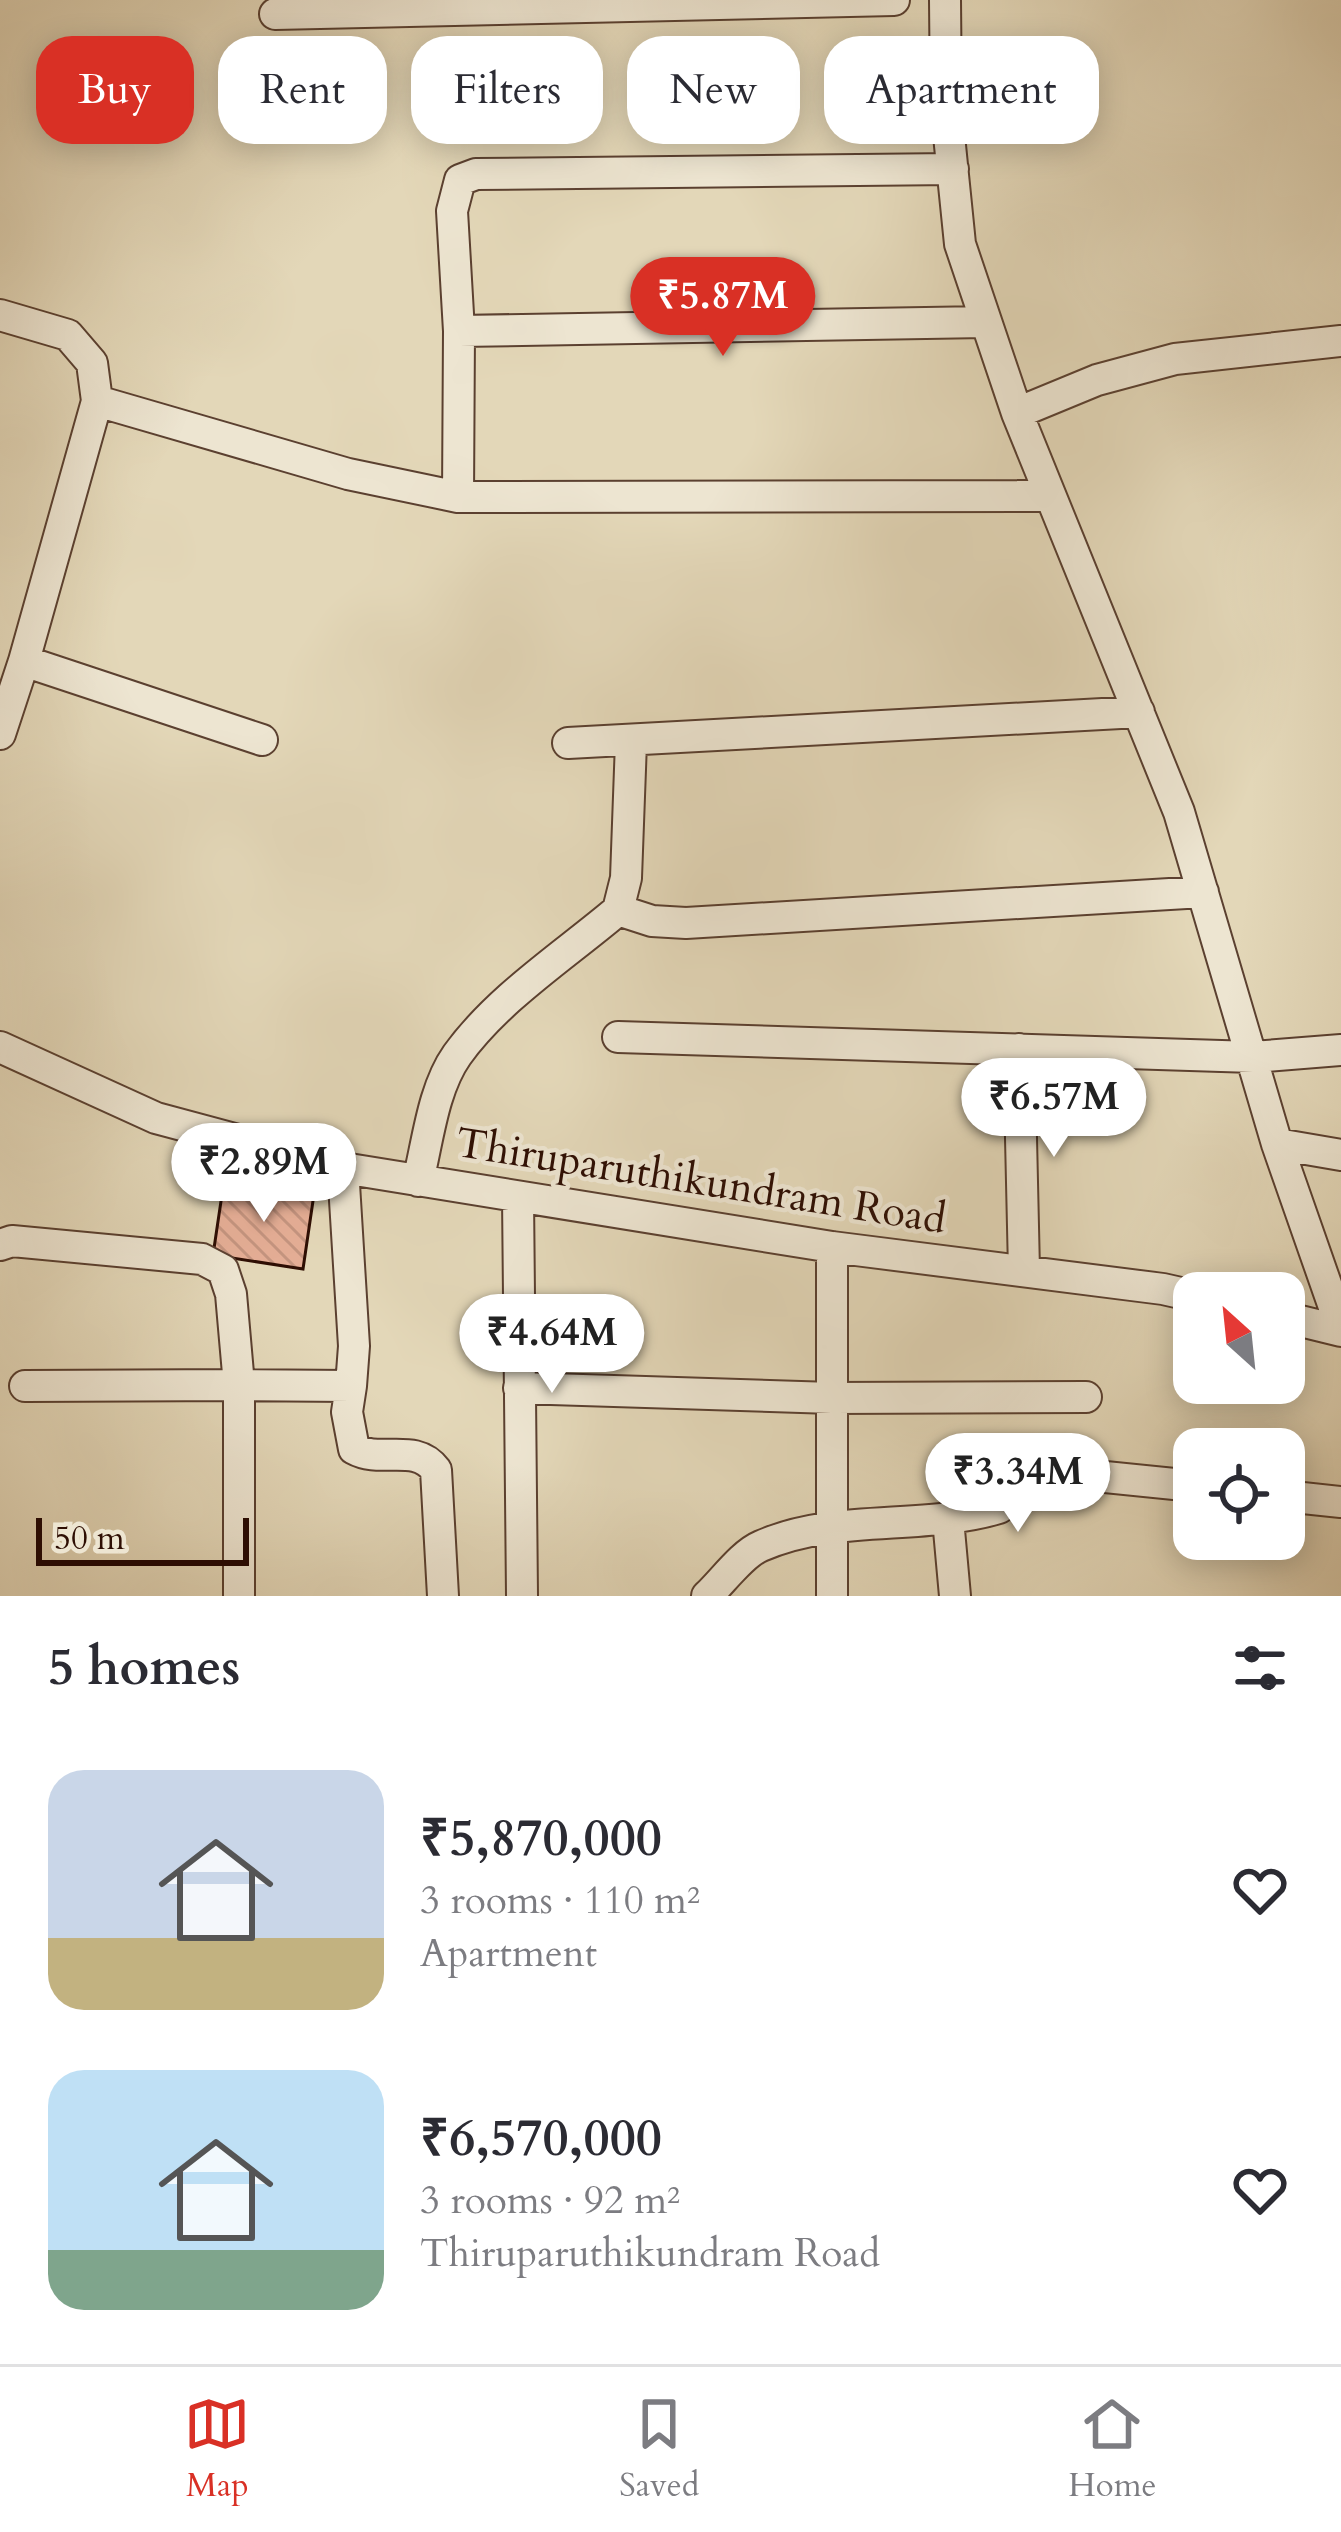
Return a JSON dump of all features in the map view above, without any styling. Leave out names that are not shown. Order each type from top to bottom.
[{"type":"street","points":[[274,14],[894,0]]},
{"type":"street","points":[[945,0],[946,106],[961,244],[1017,413],[1179,812],[1277,1144],[1341,1329]]},
{"type":"street","points":[[458,496],[459,331],[452,211],[460,180],[476,174],[953,169]]},
{"type":"street","points":[[0,316],[68,335],[92,363],[97,401],[0,734]]},
{"type":"street","points":[[459,331],[985,322]]},
{"type":"street","points":[[1017,413],[1097,380],[1175,359],[1341,341]]},
{"type":"street","points":[[97,401],[348,474],[458,496],[1050,496]]},
{"type":"street","points":[[24,661],[262,740]]},
{"type":"street","points":[[568,743],[1139,712]]},
{"type":"street","points":[[418,1180],[439,1096],[456,1057],[498,1011],[618,910],[626,878],[631,742]]},
{"type":"street","points":[[618,910],[652,921],[686,923],[1203,892]]},
{"type":"street","points":[[618,1037],[1253,1057],[1341,1050]]},
{"type":"street","name":"Thiruparuthikundram Road","points":[[0,1047],[155,1118],[343,1168],[832,1247],[1173,1293]]},
{"type":"street","points":[[1019,1049],[1024,1271]]},
{"type":"street","points":[[1277,1144],[1341,1155]]},
{"type":"street","points":[[343,1168],[355,1346],[346,1412],[354,1449],[364,1455],[413,1454],[428,1460],[436,1470],[442,1596]]},
{"type":"street","points":[[518,1197],[522,1596]]},
{"type":"street","points":[[0,1245],[12,1241],[202,1259],[223,1270],[230,1294],[238,1384],[239,1596]]},
{"type":"street","points":[[832,1247],[832,1596]]},
{"type":"street","points":[[1305,1322],[1341,1329]]},
{"type":"street","points":[[25,1386],[351,1386]]},
{"type":"street","points":[[519,1388],[832,1398],[1086,1397]]},
{"type":"street","points":[[707,1596],[758,1547],[832,1527],[948,1519],[999,1508],[1025,1478],[1046,1471],[1173,1484]]},
{"type":"street","points":[[1305,1498],[1341,1502]]},
{"type":"street","points":[[948,1519],[955,1596]]},
{"type":"building","points":[[224,1181],[314,1194],[303,1269],[213,1255]]}]
